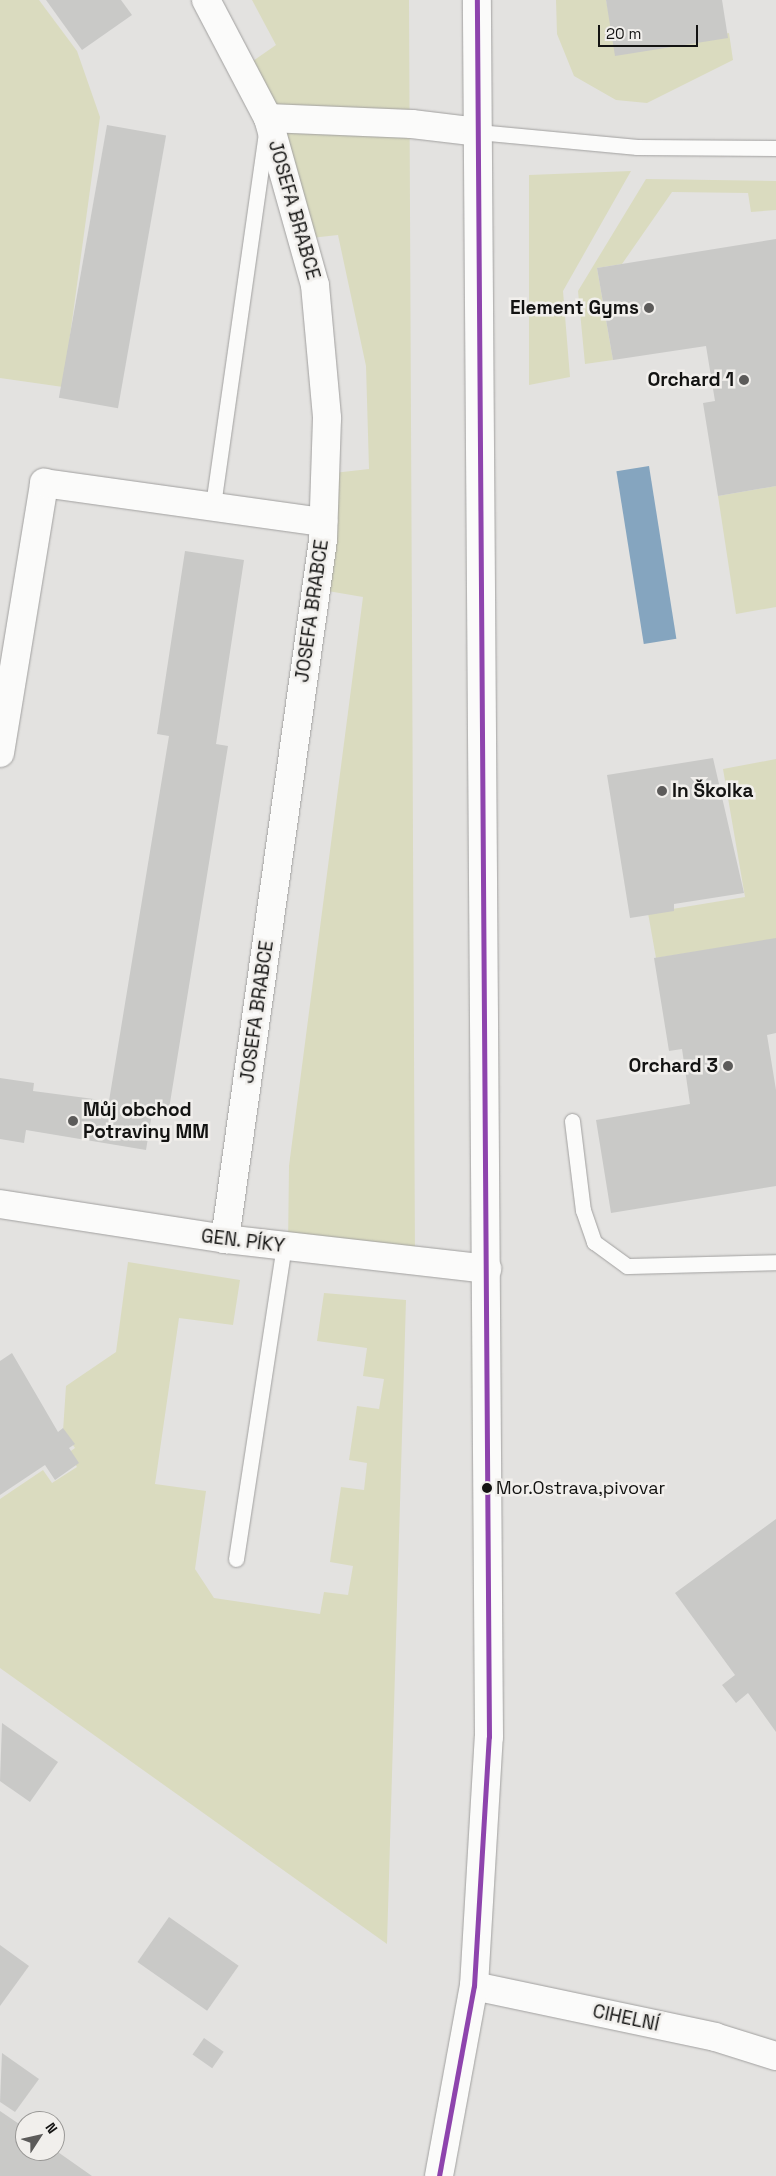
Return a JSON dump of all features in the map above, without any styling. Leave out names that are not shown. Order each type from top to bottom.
[{"type":"street","name":"JOSEFA BRABCE","points":[[206,0],[268,118],[315,285],[327,418],[324,522],[225,1239]]},
{"type":"street","points":[[440,2176],[474,1986],[489,1737],[477,0]]},
{"type":"street","points":[[268,118],[412,124],[478,132]]},
{"type":"street","points":[[0,753],[44,483],[213,505],[324,522]]},
{"type":"street","name":"GEN. PÍKY","points":[[0,1204],[225,1239],[487,1268]]},
{"type":"street","name":"CIHELNÍ","points":[[474,1986],[715,2036],[776,2056]]},
{"type":"lane","points":[[213,505],[268,118]]},
{"type":"lane","points":[[478,132],[636,147],[776,148]]},
{"type":"lane","points":[[572,1121],[583,1210],[594,1242],[627,1266],[776,1262]]},
{"type":"lane","points":[[236,1559],[284,1246]]},
{"type":"green space","points":[[0,0],[39,0],[77,51],[100,117],[63,387],[0,378]]},
{"type":"green space","points":[[252,0],[409,0],[415,1260],[288,1246],[289,1166],[363,597],[316,589],[325,474],[369,469],[366,366],[338,235],[302,239],[243,68],[276,45]]},
{"type":"green space","points":[[556,0],[606,0],[617,53],[729,33],[733,60],[647,103],[616,100],[574,76],[557,34]]},
{"type":"green space","points":[[631,171],[563,291],[570,377],[529,385],[529,175]]},
{"type":"green space","points":[[646,179],[776,181],[776,210],[751,212],[748,193],[672,192],[622,264],[597,268],[613,360],[585,364],[578,291]]},
{"type":"green space","points":[[776,486],[776,607],[736,614],[718,496]]},
{"type":"green space","points":[[776,759],[776,939],[656,958],[648,913],[745,897],[723,769]]},
{"type":"green space","points":[[128,1262],[240,1280],[233,1325],[179,1318],[155,1484],[206,1491],[195,1569],[214,1598],[320,1614],[324,1592],[348,1595],[353,1566],[330,1562],[341,1487],[364,1490],[367,1463],[349,1460],[357,1406],[379,1409],[384,1379],[363,1376],[367,1348],[317,1341],[324,1293],[406,1300],[387,1944],[0,1668],[0,1499],[43,1470],[52,1483],[77,1467],[68,1453],[75,1448],[63,1431],[66,1386],[116,1352]]},
{"type":"water","points":[[649,466],[676,639],[644,644],[616,471]]},
{"type":"building","points":[[46,0],[121,0],[132,15],[82,50]]},
{"type":"building","points":[[606,0],[722,0],[728,38],[615,56]]},
{"type":"building","points":[[107,125],[166,135],[118,408],[59,398]]},
{"type":"building","name":"Orchard 1","points":[[776,239],[776,486],[718,496],[703,403],[715,401],[706,346],[613,360],[597,268]]},
{"type":"building","points":[[185,551],[244,560],[216,744],[228,746],[169,1109],[153,1107],[146,1150],[26,1130],[24,1143],[0,1139],[0,1078],[34,1083],[33,1091],[109,1101],[169,736],[157,734]]},
{"type":"building","points":[[713,758],[744,893],[674,904],[674,911],[630,918],[607,775]]},
{"type":"building","name":"Orchard 3","points":[[776,938],[776,1033],[767,1035],[776,1090],[776,1186],[611,1213],[596,1120],[690,1104],[682,1049],[669,1051],[654,958]]},
{"type":"building","points":[[12,1353],[58,1432],[63,1428],[75,1444],[69,1448],[79,1463],[55,1480],[45,1465],[0,1495],[0,1361]]},
{"type":"building","points":[[776,1519],[776,1732],[748,1693],[736,1703],[722,1685],[735,1675],[675,1593]]},
{"type":"building","points":[[2,1723],[58,1762],[30,1802],[0,1781]]},
{"type":"building","points":[[169,1917],[239,1966],[207,2011],[137,1962]]},
{"type":"building","points":[[0,1945],[29,1966],[0,2006]]},
{"type":"building","points":[[204,2038],[224,2052],[212,2068],[193,2054]]},
{"type":"building","points":[[2,2053],[39,2079],[15,2112],[0,2102]]},
{"type":"building","points":[[0,2111],[15,2121],[15,2161],[65,2161],[65,2157],[92,2176],[0,2176]]},
{"type":"transit line","points":[[439,2176],[474,1986],[489,1737],[477,0]]},
{"type":"place","name":"Element Gyms","points":[[649,308]]},
{"type":"place","name":"Orchard 1","points":[[744,380]]},
{"type":"place","name":"In Školka","points":[[662,791]]},
{"type":"place","name":"Orchard 3","points":[[728,1066]]},
{"type":"place","name":"Můj obchod Potraviny MM","points":[[73,1121]]},
{"type":"place","name":"Mor.Ostrava,pivovar","points":[[487,1488]]}]
